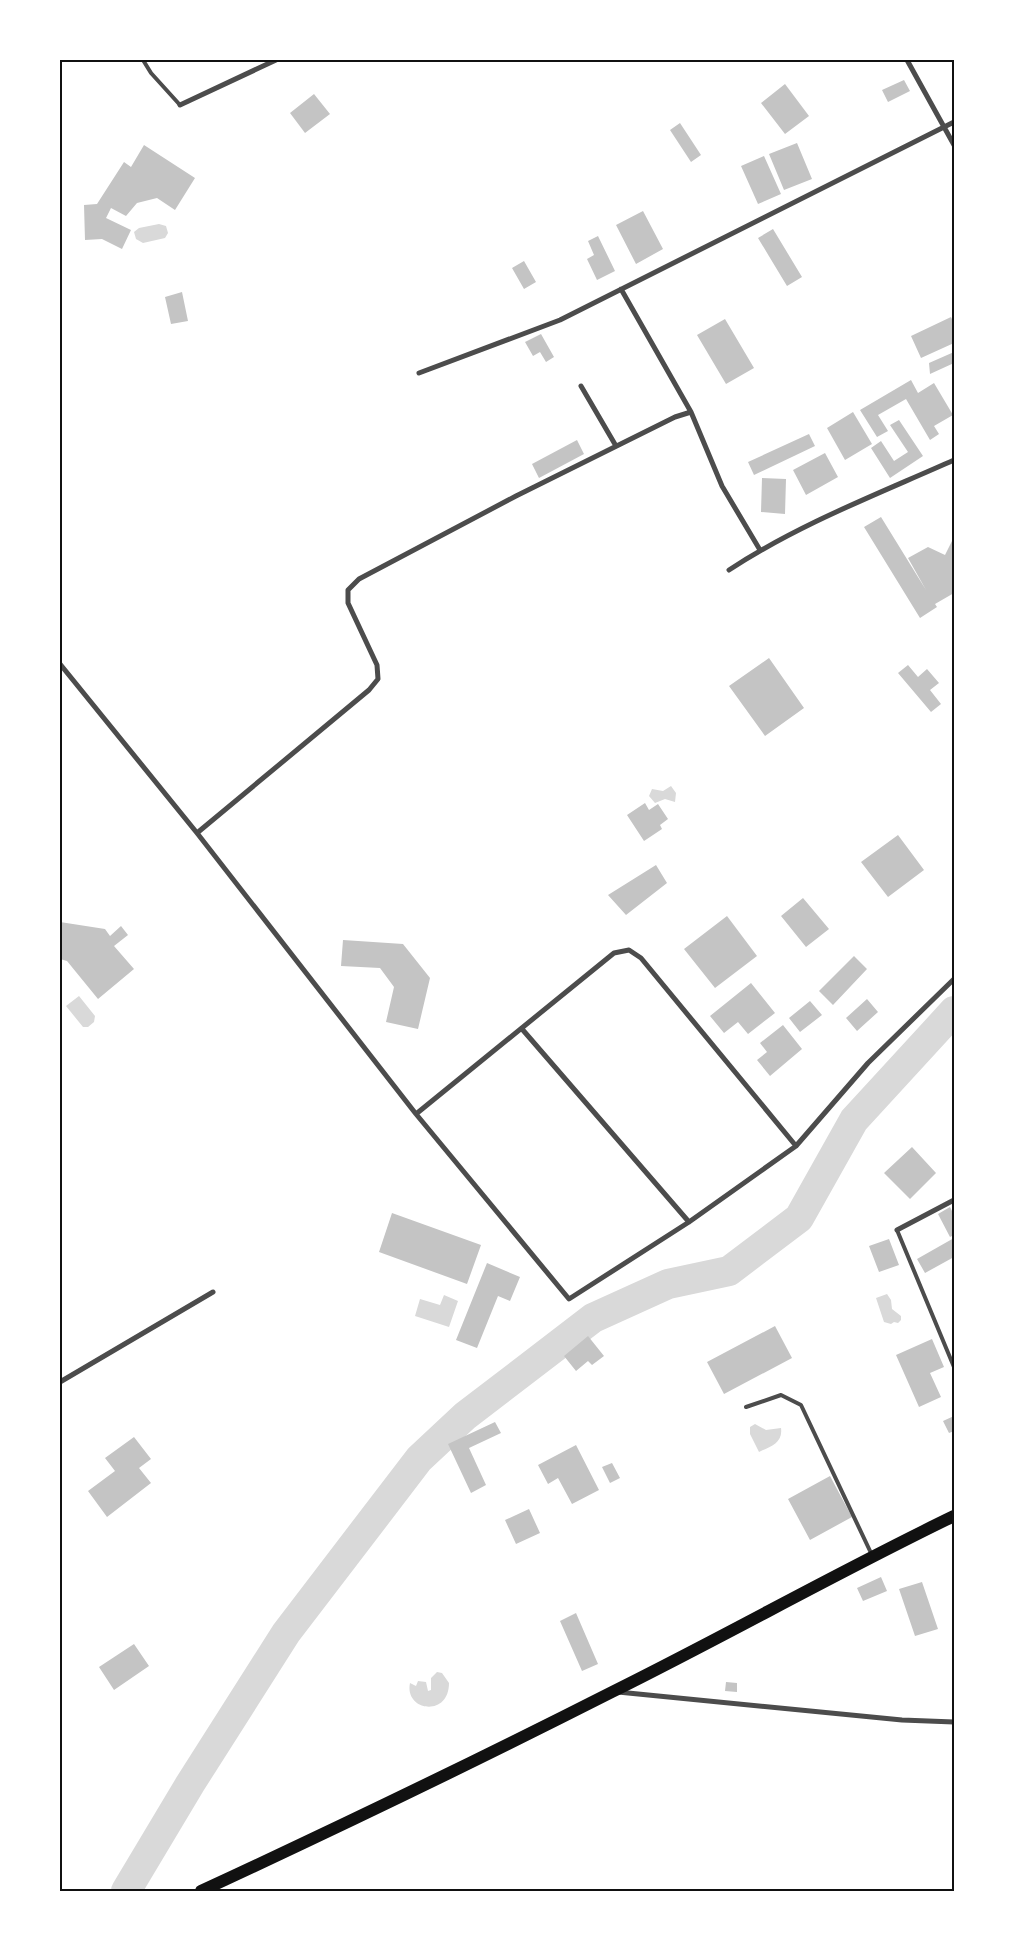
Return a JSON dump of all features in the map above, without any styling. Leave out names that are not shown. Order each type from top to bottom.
[{"type":"main road","points":[[201,1891],[326,1833],[614,1692],[872,1555],[954,1516]]},
{"type":"street","points":[[180,105],[276,60]]},
{"type":"street","points":[[907,60],[954,145]]},
{"type":"street","points":[[419,373],[560,320],[954,122]]},
{"type":"street","points":[[621,289],[691,412],[722,486],[760,550]]},
{"type":"street","points":[[581,386],[616,446]]},
{"type":"street","points":[[197,833],[369,690],[378,679],[377,664],[348,603],[348,590],[359,579],[516,496],[675,417],[691,412]]},
{"type":"street","points":[[729,570],[790,534],[954,460]]},
{"type":"street","points":[[60,664],[197,833],[416,1114],[569,1299],[688,1222],[796,1146],[868,1063],[954,979]]},
{"type":"street","points":[[416,1114],[614,953],[628,950],[641,958],[796,1146]]},
{"type":"street","points":[[522,1028],[688,1222]]},
{"type":"street","points":[[897,1230],[954,1200]]},
{"type":"street","points":[[60,1382],[213,1292]]},
{"type":"street","points":[[614,1692],[902,1720],[954,1722]]},
{"type":"lane","points":[[143,60],[151,73],[180,105]]},
{"type":"lane","points":[[897,1230],[954,1367]]},
{"type":"lane","points":[[746,1407],[781,1395],[801,1405],[872,1555]]},
{"type":"shaded area","points":[[159,224],[166,226],[168,233],[165,238],[143,243],[136,239],[134,232],[139,228]]},
{"type":"shaded area","points":[[671,786],[676,793],[675,802],[665,799],[655,803],[649,796],[652,789],[663,791]]},
{"type":"shaded area","points":[[79,996],[95,1016],[94,1022],[88,1027],[83,1027],[66,1006]]},
{"type":"shaded area","points":[[887,1294],[891,1300],[892,1309],[901,1316],[901,1320],[898,1323],[884,1322],[876,1298]]},
{"type":"shaded area","points":[[444,1295],[458,1301],[449,1327],[415,1316],[420,1299],[440,1305]]},
{"type":"shaded area","points":[[755,1424],[766,1430],[781,1428],[778,1441],[759,1452],[750,1434],[750,1427]]},
{"type":"shaded area","points":[[437,1672],[442,1673],[449,1683],[447,1694],[442,1702],[435,1706],[427,1707],[420,1705],[414,1700],[410,1692],[410,1683],[416,1686],[418,1681],[426,1682],[428,1691],[431,1690],[431,1678]]},
{"type":"building","points":[[904,80],[910,91],[888,102],[882,90]]},
{"type":"building","points":[[785,84],[809,116],[785,134],[761,103]]},
{"type":"building","points":[[314,94],[330,114],[305,133],[290,113]]},
{"type":"building","points":[[680,123],[701,155],[691,162],[670,130]]},
{"type":"building","points":[[797,143],[812,179],[784,190],[769,154]]},
{"type":"building","points":[[144,145],[195,178],[175,210],[157,198],[137,203],[126,216],[111,208],[106,218],[131,230],[122,249],[102,239],[85,240],[84,205],[97,204],[124,162],[131,167]]},
{"type":"building","points":[[764,156],[781,194],[758,204],[741,166]]},
{"type":"building","points":[[643,211],[663,249],[636,264],[616,225]]},
{"type":"building","points":[[773,229],[802,277],[787,286],[758,238]]},
{"type":"building","points":[[598,236],[615,271],[597,280],[587,259],[594,255],[588,241]]},
{"type":"building","points":[[524,261],[536,282],[524,289],[512,268]]},
{"type":"building","points":[[182,292],[188,321],[171,324],[165,297]]},
{"type":"building","points":[[951,317],[954,323],[954,343],[921,358],[911,336]]},
{"type":"building","points":[[725,319],[754,368],[726,384],[697,335]]},
{"type":"building","points":[[541,334],[554,357],[546,362],[540,352],[533,356],[525,342]]},
{"type":"building","points":[[954,352],[954,363],[930,374],[929,363]]},
{"type":"building","points":[[911,380],[918,393],[934,383],[953,415],[934,426],[939,434],[930,440],[906,399],[878,415],[888,431],[877,437],[860,410]]},
{"type":"building","points":[[853,412],[872,444],[845,460],[827,428]]},
{"type":"building","points":[[899,420],[923,456],[890,478],[871,448],[881,441],[894,461],[908,452],[890,425]]},
{"type":"building","points":[[809,434],[815,446],[754,475],[748,462]]},
{"type":"building","points":[[577,440],[584,454],[539,478],[532,464]]},
{"type":"building","points":[[825,453],[838,477],[806,495],[793,470]]},
{"type":"building","points":[[762,478],[786,479],[785,514],[761,512]]},
{"type":"building","points":[[881,517],[926,590],[908,558],[928,547],[945,555],[954,537],[954,593],[935,604],[937,607],[920,618],[864,527]]},
{"type":"building","points":[[769,658],[804,708],[765,736],[729,686]]},
{"type":"building","points":[[908,665],[918,677],[927,669],[939,683],[930,690],[941,704],[931,712],[898,673]]},
{"type":"building","points":[[645,803],[649,810],[658,804],[668,819],[660,825],[662,829],[644,841],[627,815]]},
{"type":"building","points":[[898,835],[924,870],[888,897],[861,862]]},
{"type":"building","points":[[656,865],[667,883],[626,915],[608,895]]},
{"type":"building","points":[[803,898],[829,929],[806,947],[781,916]]},
{"type":"building","points":[[727,916],[757,956],[715,988],[684,949]]},
{"type":"building","points":[[60,922],[105,929],[110,936],[121,926],[128,935],[114,946],[134,969],[98,999],[67,961],[60,959]]},
{"type":"building","points":[[343,940],[403,944],[430,978],[418,1029],[386,1022],[394,987],[380,968],[341,966]]},
{"type":"building","points":[[854,956],[867,969],[833,1005],[819,991]]},
{"type":"building","points":[[751,983],[775,1013],[748,1034],[738,1022],[724,1033],[710,1016]]},
{"type":"building","points":[[867,999],[878,1012],[857,1031],[846,1018]]},
{"type":"building","points":[[810,1001],[822,1015],[800,1032],[789,1018]]},
{"type":"building","points":[[783,1025],[802,1049],[770,1076],[757,1060],[767,1052],[760,1043]]},
{"type":"building","points":[[912,1147],[936,1173],[910,1199],[884,1173]]},
{"type":"building","points":[[950,1207],[954,1215],[954,1235],[950,1237],[938,1214]]},
{"type":"building","points":[[392,1213],[481,1245],[467,1284],[379,1252]]},
{"type":"building","points":[[954,1238],[954,1257],[925,1273],[917,1259]]},
{"type":"building","points":[[889,1239],[899,1265],[879,1272],[869,1246]]},
{"type":"building","points":[[487,1263],[520,1277],[510,1301],[498,1296],[477,1348],[456,1340]]},
{"type":"building","points":[[775,1326],[792,1358],[724,1394],[707,1362]]},
{"type":"building","points":[[588,1336],[604,1356],[592,1365],[588,1361],[576,1371],[564,1356]]},
{"type":"building","points":[[932,1339],[944,1367],[930,1373],[941,1397],[919,1407],[896,1355]]},
{"type":"building","points":[[954,1416],[954,1431],[949,1433],[943,1421]]},
{"type":"building","points":[[495,1422],[501,1433],[469,1448],[486,1485],[471,1493],[448,1444]]},
{"type":"building","points":[[134,1437],[151,1459],[139,1468],[151,1483],[107,1517],[88,1491],[115,1471],[105,1458]]},
{"type":"building","points":[[576,1445],[599,1490],[572,1504],[558,1478],[548,1484],[538,1465]]},
{"type":"building","points":[[612,1463],[620,1478],[610,1483],[602,1467]]},
{"type":"building","points":[[830,1476],[852,1517],[810,1540],[788,1499]]},
{"type":"building","points":[[529,1509],[540,1533],[516,1544],[505,1520]]},
{"type":"building","points":[[881,1577],[887,1591],[863,1601],[857,1588]]},
{"type":"building","points":[[922,1582],[938,1629],[915,1636],[899,1589]]},
{"type":"building","points":[[576,1613],[598,1664],[582,1671],[560,1621]]},
{"type":"building","points":[[134,1644],[149,1666],[114,1690],[99,1667]]},
{"type":"building","points":[[726,1682],[737,1683],[737,1692],[725,1691]]},
{"type":"waterway","points":[[126,1891],[190,1784],[286,1633],[419,1459],[465,1416],[593,1318],[668,1284],[729,1271],[799,1218],[854,1120],[954,1011]]}]
